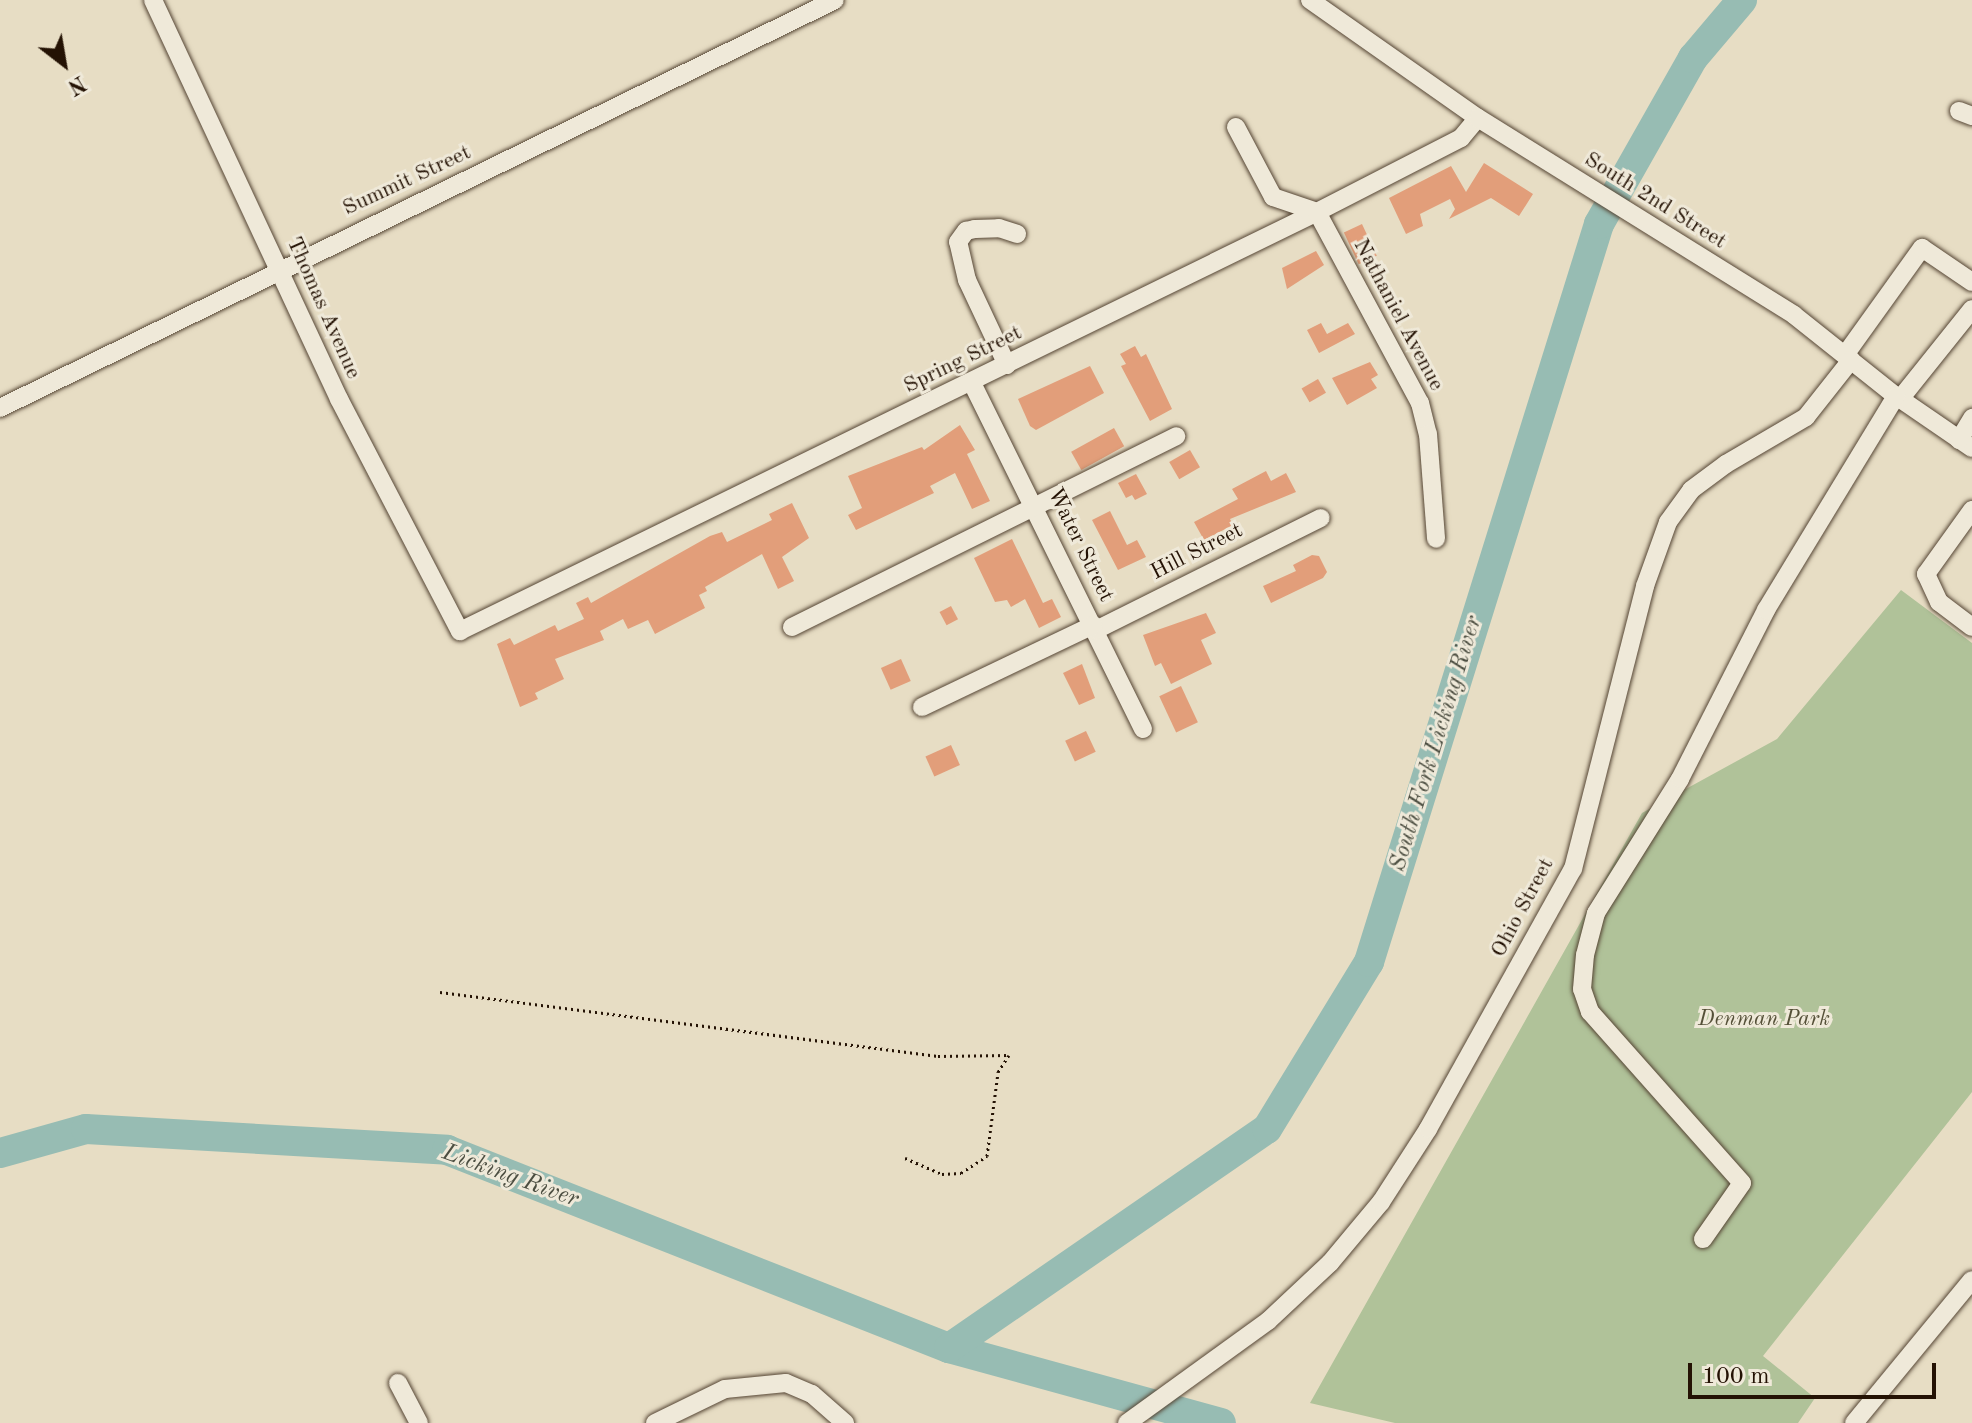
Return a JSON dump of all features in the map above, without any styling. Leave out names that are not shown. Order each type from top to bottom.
[{"type":"street","name":"Thomas Avenue","points":[[153,0],[339,399],[460,631]]},
{"type":"street","name":"Summit Street","points":[[0,408],[279,269],[835,0]]},
{"type":"street","name":"South 2nd Street","points":[[1310,0],[1478,118],[1794,315],[1898,398],[1966,444]]},
{"type":"street","name":"Spring Street","points":[[460,631],[1317,212],[1461,138],[1478,118]]},
{"type":"street","points":[[1236,127],[1273,197],[1317,212]]},
{"type":"street","name":"Nathaniel Avenue","points":[[1317,212],[1420,403],[1428,434],[1436,539]]},
{"type":"street","points":[[1007,365],[967,280],[958,242],[975,229],[999,228],[1017,234]]},
{"type":"street","name":"Ohio Street","points":[[1127,1423],[1224,1354],[1300,1293],[1381,1202],[1552,909],[1586,827],[1645,586],[1668,522],[1691,490],[1726,464],[1806,417],[1922,248],[1972,282]]},
{"type":"street","points":[[1703,1239],[1742,1183],[1590,1012],[1582,989],[1585,955],[1596,913],[1680,779],[1780,586],[1898,398],[1972,309]]},
{"type":"street","name":"Water Street","points":[[972,383],[1143,729]]},
{"type":"street","points":[[1966,444],[1972,418]]},
{"type":"street","points":[[792,627],[1176,436]]},
{"type":"street","points":[[1972,510],[1926,574],[1939,602],[1972,627]]},
{"type":"street","name":"Hill Street","points":[[922,707],[1321,518]]},
{"type":"street","points":[[1854,1423],[1965,1303],[1972,1280]]},
{"type":"street","points":[[398,1383],[419,1423]]},
{"type":"street","points":[[655,1423],[725,1389],[786,1383],[812,1394],[845,1423]]},
{"type":"path","points":[[440,992],[938,1056],[1009,1055],[998,1072],[992,1142],[977,1166],[942,1174],[905,1158]]},
{"type":"green space","name":"Denman Park","points":[[1901,590],[1972,643],[1972,1092],[1763,1356],[1815,1398],[1798,1423],[1395,1423],[1310,1403],[1642,813],[1777,739]]},
{"type":"building","points":[[1484,163],[1533,194],[1519,216],[1491,198],[1449,219],[1455,209],[1450,199],[1420,214],[1423,226],[1406,234],[1389,198],[1451,166],[1466,192]]},
{"type":"building","points":[[1362,224],[1377,256],[1359,264],[1344,232]]},
{"type":"building","points":[[1316,251],[1324,265],[1287,289],[1282,268]]},
{"type":"building","points":[[1321,323],[1327,334],[1348,323],[1355,334],[1319,353],[1307,330]]},
{"type":"building","points":[[1135,346],[1141,357],[1146,354],[1172,409],[1150,421],[1121,366],[1126,364],[1120,354]]},
{"type":"building","points":[[1370,362],[1378,375],[1371,379],[1377,388],[1347,405],[1332,378]]},
{"type":"building","points":[[1090,366],[1104,393],[1036,430],[1030,426],[1018,399]]},
{"type":"building","points":[[1318,379],[1326,393],[1310,402],[1302,388]]},
{"type":"building","points":[[960,425],[975,450],[967,454],[990,501],[972,509],[955,473],[930,486],[934,493],[856,530],[848,515],[862,508],[848,476],[922,447],[924,450]]},
{"type":"building","points":[[1114,428],[1124,446],[1081,470],[1071,452]]},
{"type":"building","points":[[1190,450],[1200,467],[1179,479],[1169,462]]},
{"type":"building","points":[[1266,471],[1271,481],[1286,473],[1296,492],[1230,519],[1233,525],[1204,540],[1194,522],[1238,499],[1232,489]]},
{"type":"building","points":[[1136,474],[1147,494],[1135,500],[1132,495],[1126,498],[1118,483]]},
{"type":"building","points":[[792,503],[809,538],[782,557],[794,581],[778,589],[762,554],[705,587],[707,591],[699,595],[705,608],[655,634],[648,620],[628,629],[623,619],[600,631],[604,640],[555,659],[564,679],[535,693],[538,699],[520,707],[497,644],[510,638],[514,645],[555,625],[558,631],[584,619],[576,603],[588,597],[591,603],[710,536],[722,532],[727,542],[772,520],[769,514]]},
{"type":"building","points":[[1110,511],[1127,545],[1137,540],[1146,557],[1118,570],[1092,520]]},
{"type":"building","points":[[1012,539],[1043,603],[1052,599],[1061,617],[1039,628],[1025,599],[1011,607],[1007,600],[995,602],[974,558]]},
{"type":"building","points":[[1312,555],[1319,556],[1327,572],[1323,578],[1271,603],[1263,586],[1296,571],[1293,565]]},
{"type":"building","points":[[951,606],[958,619],[947,625],[940,612]]},
{"type":"building","points":[[1206,613],[1216,633],[1201,640],[1212,664],[1171,684],[1161,663],[1155,666],[1143,635]]},
{"type":"building","points":[[901,659],[911,681],[891,690],[881,668]]},
{"type":"building","points":[[1082,664],[1095,698],[1079,705],[1063,673]]},
{"type":"building","points":[[1181,686],[1198,722],[1176,732],[1159,696]]},
{"type":"building","points":[[1086,731],[1096,752],[1075,762],[1065,741]]},
{"type":"building","points":[[951,745],[960,765],[934,776],[925,756]]},
{"type":"waterway","name":"South Fork Licking River","points":[[949,1348],[1267,1129],[1369,962],[1599,224],[1693,58],[1742,0]]},
{"type":"waterway","name":"Licking River","points":[[0,1153],[86,1129],[447,1150],[949,1348],[1221,1423]]}]
